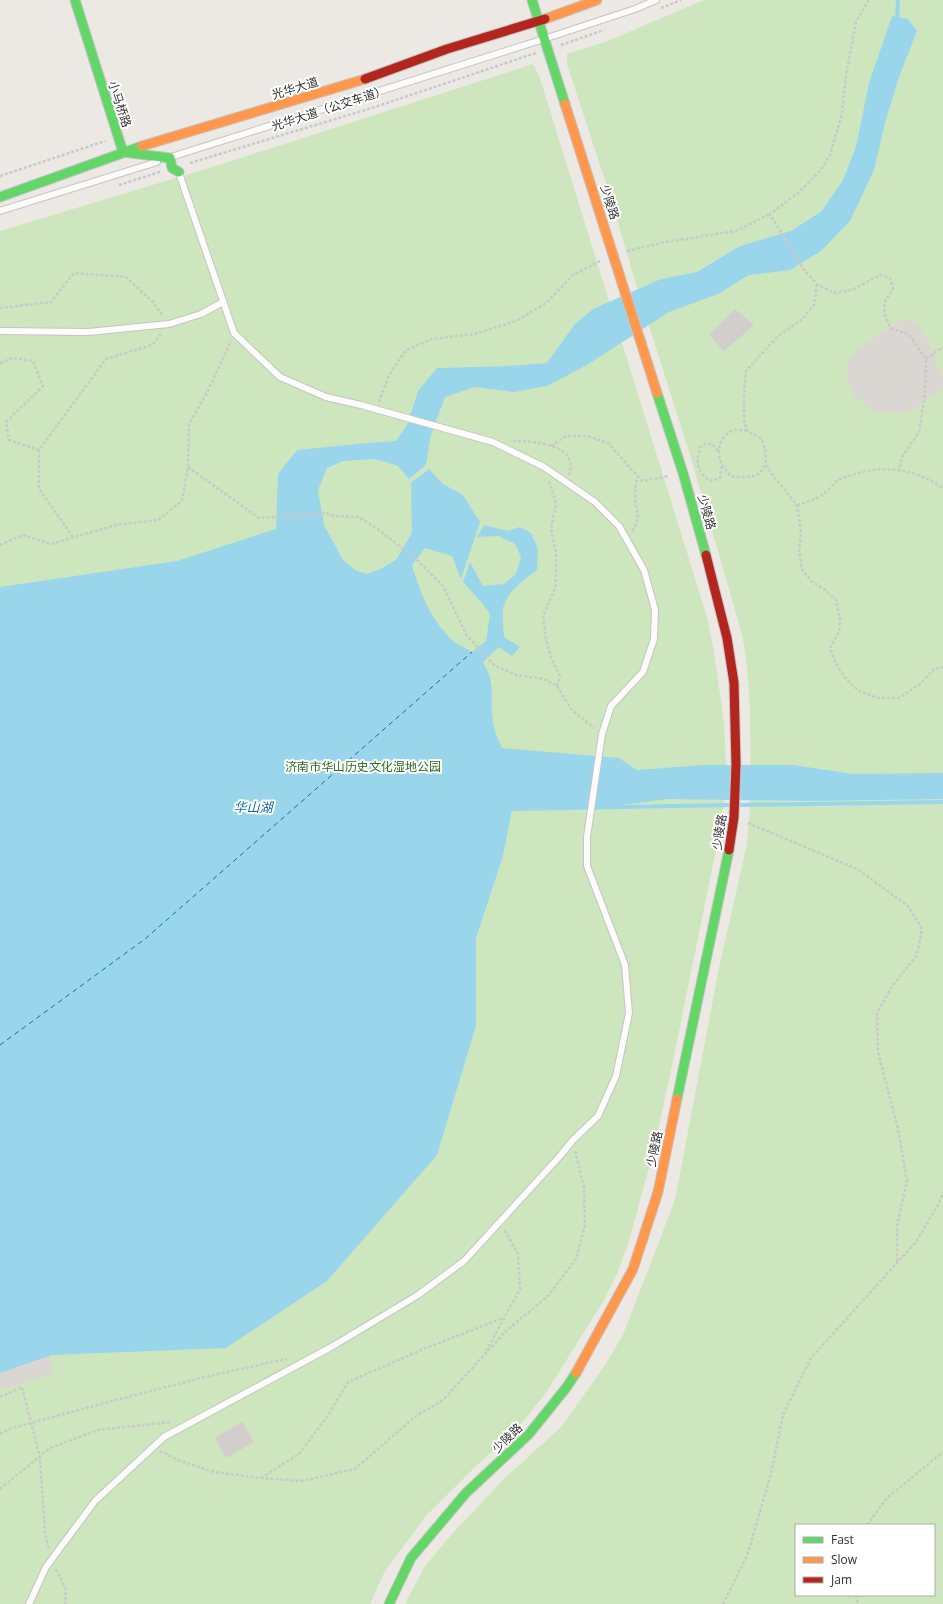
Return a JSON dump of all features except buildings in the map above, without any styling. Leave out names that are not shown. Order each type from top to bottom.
[{"type":"street","name":"小马桥路","points":[[75,0],[123,152]]},
{"type":"street","name":"少陵路","points":[[389,1604],[411,1558],[466,1493],[529,1434],[566,1388],[581,1365],[632,1268],[658,1192],[732,836],[734,817],[736,765],[734,683],[727,638],[702,537],[683,473],[532,0]]},
{"type":"street","name":"光华大道","points":[[0,197],[64,175],[123,152],[379,75],[447,49],[539,21],[597,0]]},
{"type":"street","points":[[123,152],[170,158],[176,170]]},
{"type":"lane","name":"光华大道（公交车道）","points":[[0,211],[544,39],[635,9],[656,0]]},
{"type":"lane","points":[[29,1604],[46,1567],[95,1501],[164,1437],[333,1346],[418,1295],[464,1260],[560,1156],[572,1140],[598,1116],[616,1076],[629,1013],[625,965],[587,866],[587,838],[602,734],[611,706],[643,672],[654,639],[655,610],[644,570],[619,526],[595,502],[544,467],[493,442],[326,396],[280,377],[234,333],[176,170]]},
{"type":"lane","points":[[0,331],[88,332],[169,324],[201,314],[223,302]]},
{"type":"path","points":[[654,11],[680,0]]},
{"type":"path","points":[[376,410],[389,375],[406,350],[432,339],[476,334],[516,321],[546,303],[573,275],[614,254],[666,242],[736,231],[770,214],[799,192],[821,170],[830,155],[842,114],[846,75],[856,22],[869,0]]},
{"type":"path","points":[[112,187],[176,170],[375,107],[611,28]]},
{"type":"path","points":[[770,214],[804,270],[816,284],[834,292],[852,290],[880,275],[890,278],[893,289],[884,303],[884,317],[891,328],[909,335],[926,359],[925,394],[919,432],[902,457],[899,470]]},
{"type":"path","points":[[0,308],[51,302],[74,273],[126,277],[153,302],[169,324],[152,345],[106,359],[38,450],[39,489],[73,537]]},
{"type":"path","points":[[747,431],[744,419],[746,371],[776,338],[802,319],[814,305],[816,284]]},
{"type":"path","points":[[0,545],[23,536],[51,544],[116,525],[158,520],[182,501],[188,467],[189,424],[207,393],[234,333]]},
{"type":"path","points":[[926,359],[943,347]]},
{"type":"path","points":[[0,363],[12,358],[32,361],[43,386],[6,422],[9,440],[38,450]]},
{"type":"path","points":[[718,452],[720,444],[726,436],[734,430],[747,431],[762,440],[765,450],[766,464],[771,473],[797,505],[801,532],[799,551],[802,569],[811,581],[824,589],[836,600],[840,620],[839,632],[830,648],[836,664],[846,679],[859,691],[878,698],[899,698],[920,684],[934,669],[943,667]]},
{"type":"path","points":[[551,446],[566,436],[588,436],[608,443],[642,481],[683,473]]},
{"type":"path","points":[[493,442],[532,441],[560,449],[569,456],[572,467],[566,482]]},
{"type":"path","points":[[722,465],[720,478],[710,481],[702,474],[696,461],[700,447],[706,444],[712,444],[718,452],[722,465],[730,476],[752,476],[761,472],[766,464]]},
{"type":"path","points":[[188,467],[260,518],[326,513],[333,516],[359,517],[379,530],[417,560],[442,586],[467,636],[494,665],[516,675],[544,679],[557,686],[572,710],[602,734]]},
{"type":"path","points":[[544,467],[556,504],[551,529],[556,553],[555,588],[543,616],[551,658],[560,676],[557,686]]},
{"type":"path","points":[[797,505],[814,500],[827,492],[838,480],[868,470],[899,470],[912,472],[933,481],[943,488]]},
{"type":"path","points":[[626,538],[637,525],[638,513],[635,498],[637,476]]},
{"type":"path","points":[[734,817],[857,869],[908,906],[922,929],[917,955],[893,985],[877,1013],[878,1052],[898,1129],[907,1181],[897,1226],[897,1262]]},
{"type":"path","points":[[152,1448],[178,1460],[214,1472],[260,1478],[301,1481],[355,1469],[416,1416],[443,1400],[507,1330],[548,1296],[576,1259],[585,1226],[584,1188],[572,1140]]},
{"type":"path","points":[[723,1604],[747,1556],[771,1474],[782,1415],[811,1358],[916,1242],[938,1205],[943,1192]]},
{"type":"path","points":[[484,1355],[520,1289],[518,1254],[499,1222]]},
{"type":"path","points":[[260,1478],[299,1454],[327,1417],[348,1382],[420,1350],[503,1318]]},
{"type":"path","points":[[0,1434],[9,1429],[219,1373],[292,1358]]},
{"type":"path","points":[[0,1397],[22,1387],[40,1458],[45,1534],[51,1560],[66,1590],[65,1604]]},
{"type":"path","points":[[0,1489],[40,1458],[50,1448],[98,1430],[173,1422]]},
{"type":"path","points":[[868,1524],[887,1498],[943,1452]]},
{"type":"green space","points":[[704,0],[943,0],[943,1604],[405,1604],[425,1566],[451,1535],[505,1478],[561,1427],[605,1365],[623,1335],[675,1200],[719,968],[747,844],[751,794],[750,710],[747,665],[742,634],[690,455],[638,291],[611,199],[567,64],[567,54],[605,42]]},
{"type":"green space","name":"济南市华山历史文化湿地公园","points":[[533,64],[539,75],[707,617],[714,652],[724,723],[727,785],[718,840],[653,1153],[629,1241],[617,1274],[603,1302],[545,1394],[518,1428],[478,1464],[425,1517],[384,1573],[370,1604],[0,1604],[0,231],[222,164]]},
{"type":"shaded area","points":[[904,318],[916,324],[928,340],[937,359],[935,364],[943,374],[943,390],[932,394],[917,407],[901,414],[872,410],[853,396],[847,376],[849,357],[882,331],[898,324]]},
{"type":"shaded area","points":[[45,1339],[53,1374],[0,1390],[0,1373],[40,1359]]},
{"type":"water","name":"华山湖","points":[[892,16],[908,19],[917,31],[899,77],[885,123],[874,170],[850,221],[821,251],[790,270],[749,275],[718,294],[669,312],[587,365],[547,386],[514,392],[475,387],[445,397],[431,435],[426,465],[409,479],[398,466],[375,459],[343,461],[327,468],[318,490],[324,525],[343,560],[355,570],[367,574],[396,560],[412,533],[411,483],[429,469],[443,484],[463,495],[480,522],[461,579],[452,556],[425,548],[412,565],[427,606],[438,624],[453,641],[472,652],[486,641],[490,614],[463,582],[470,562],[483,586],[504,584],[516,574],[521,557],[515,544],[499,536],[477,537],[484,525],[507,531],[520,527],[531,533],[538,549],[537,570],[513,590],[506,600],[503,612],[504,637],[520,647],[512,656],[499,647],[483,662],[490,678],[494,725],[496,735],[502,748],[619,758],[637,770],[703,765],[793,765],[853,774],[943,773],[943,799],[807,801],[668,799],[606,807],[512,809],[503,856],[476,938],[476,1026],[437,1155],[327,1281],[226,1348],[52,1355],[0,1373],[0,587],[177,561],[276,529],[278,474],[297,450],[396,441],[408,423],[418,391],[437,368],[510,366],[547,363],[575,324],[593,309],[661,279],[697,272],[740,246],[791,231],[822,211],[843,180],[856,147],[869,83]]},
{"type":"waterway","points":[[897,22],[898,0]]},
{"type":"waterway","points":[[738,805],[943,802]]},
{"type":"waterway","points":[[511,809],[731,805]]},
{"type":"ferry route","points":[[0,1045],[145,939],[472,652]]},
{"type":"traffic: fast","points":[[75,0],[123,152],[170,158],[172,168],[179,172]]},
{"type":"traffic: fast","points":[[532,0],[565,104]]},
{"type":"traffic: fast","points":[[0,197],[142,146]]},
{"type":"traffic: fast","points":[[657,393],[683,473],[706,555]]},
{"type":"traffic: fast","points":[[677,1099],[729,850]]},
{"type":"traffic: fast","points":[[389,1604],[411,1558],[466,1493],[529,1434],[566,1388],[576,1373]]},
{"type":"traffic: slow","points":[[545,19],[597,0]]},
{"type":"traffic: slow","points":[[142,146],[365,79]]},
{"type":"traffic: slow","points":[[565,104],[657,393]]},
{"type":"traffic: slow","points":[[576,1373],[633,1269],[658,1192],[677,1099]]},
{"type":"traffic: jam","points":[[365,79],[447,49],[545,19]]},
{"type":"traffic: jam","points":[[706,555],[727,638],[734,683],[736,765],[734,817],[729,850]]}]
